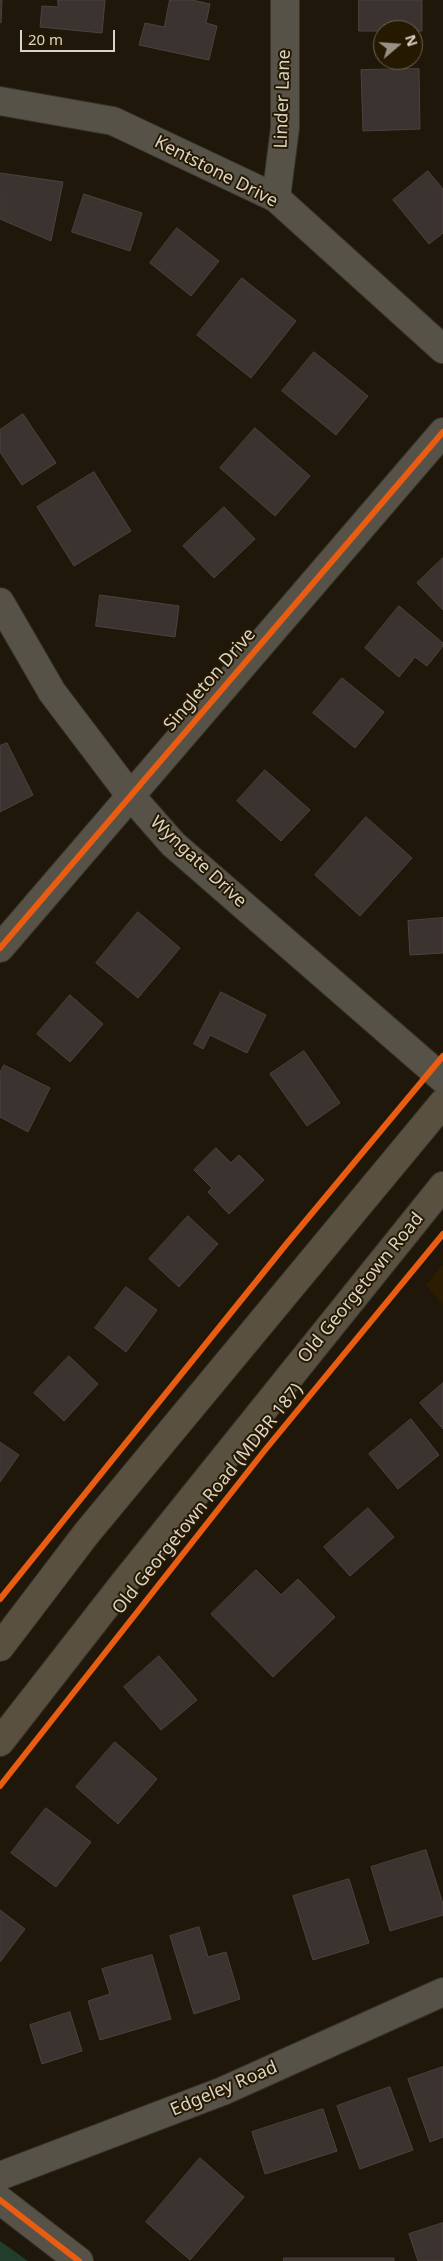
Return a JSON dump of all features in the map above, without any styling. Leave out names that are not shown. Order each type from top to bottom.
[{"type":"main road","points":[[0,1647],[86,1534],[443,1103]]},
{"type":"main road","name":"Old Georgetown Road","points":[[0,1742],[124,1583],[443,1186]]},
{"type":"street","name":"Linder Lane","points":[[276,198],[285,128],[285,0]]},
{"type":"street","name":"Kentstone Drive","points":[[0,101],[112,121],[276,198],[443,349]]},
{"type":"street","name":"Singleton Drive","points":[[0,948],[443,432]]},
{"type":"street","name":"Wyngate Drive","points":[[0,602],[52,692],[130,795],[173,844],[443,1079]]},
{"type":"street","name":"Edgeley Road","points":[[0,2176],[224,2091],[443,1992]]},
{"type":"street","points":[[0,2200],[79,2261]]},
{"type":"shaded area","points":[[443,1264],[443,1305],[426,1285]]},
{"type":"green space","points":[[0,2241],[28,2261],[0,2261]]},
{"type":"building","points":[[0,0],[2,0],[1,23],[0,22]]},
{"type":"building","points":[[58,0],[105,0],[102,33],[40,27],[42,6],[58,7]]},
{"type":"building","points":[[170,0],[192,0],[210,4],[206,23],[217,26],[209,60],[139,45],[145,23],[164,27]]},
{"type":"building","points":[[359,0],[422,0],[422,20],[373,20],[373,31],[359,31]]},
{"type":"building","points":[[361,70],[419,70],[420,129],[363,131]]},
{"type":"building","points":[[428,171],[443,189],[443,233],[429,244],[393,200]]},
{"type":"building","points":[[0,173],[63,182],[51,241],[0,219]]},
{"type":"building","points":[[84,194],[142,213],[130,251],[72,232]]},
{"type":"building","points":[[177,228],[219,261],[191,296],[150,263]]},
{"type":"building","points":[[242,278],[296,321],[251,378],[197,335]]},
{"type":"building","points":[[314,352],[368,396],[336,435],[282,391]]},
{"type":"building","points":[[23,414],[56,463],[22,485],[0,452],[0,430]]},
{"type":"building","points":[[255,428],[310,476],[275,516],[220,468]]},
{"type":"building","points":[[94,472],[131,531],[74,566],[37,507]]},
{"type":"building","points":[[224,507],[255,539],[214,578],[183,546]]},
{"type":"building","points":[[443,558],[443,610],[417,583]]},
{"type":"building","points":[[100,595],[179,606],[175,637],[96,626]]},
{"type":"building","points":[[399,606],[443,643],[443,646],[427,666],[415,657],[399,677],[365,648]]},
{"type":"building","points":[[342,678],[384,712],[355,748],[313,713]]},
{"type":"building","points":[[7,743],[33,795],[0,812],[0,746]]},
{"type":"building","points":[[265,770],[310,810],[281,841],[237,801]]},
{"type":"building","points":[[366,817],[412,858],[360,916],[315,875]]},
{"type":"building","points":[[138,912],[180,948],[138,998],[96,963]]},
{"type":"building","points":[[443,918],[443,953],[410,955],[408,921]]},
{"type":"building","points":[[221,992],[266,1015],[247,1053],[210,1035],[203,1049],[194,1044]]},
{"type":"building","points":[[70,995],[103,1024],[70,1062],[37,1034]]},
{"type":"building","points":[[304,1051],[340,1103],[307,1126],[270,1074]]},
{"type":"building","points":[[4,1065],[50,1088],[28,1132],[0,1117],[0,1073]]},
{"type":"building","points":[[216,1148],[231,1163],[239,1155],[264,1180],[229,1214],[208,1192],[212,1188],[194,1170]]},
{"type":"building","points":[[188,1216],[218,1244],[179,1287],[149,1259]]},
{"type":"building","points":[[126,1287],[157,1310],[126,1352],[95,1328]]},
{"type":"building","points":[[69,1356],[98,1384],[64,1421],[34,1393]]},
{"type":"building","points":[[443,1383],[443,1429],[420,1403]]},
{"type":"building","points":[[411,1419],[439,1455],[398,1489],[369,1454]]},
{"type":"building","points":[[0,1442],[19,1455],[0,1482]]},
{"type":"building","points":[[368,1508],[394,1537],[350,1576],[324,1547]]},
{"type":"building","points":[[256,1570],[281,1595],[298,1579],[335,1617],[273,1677],[211,1614]]},
{"type":"building","points":[[159,1656],[197,1700],[161,1730],[124,1687]]},
{"type":"building","points":[[115,1742],[157,1779],[118,1824],[76,1787]]},
{"type":"building","points":[[46,1808],[91,1842],[56,1887],[11,1853]]},
{"type":"building","points":[[426,1850],[443,1904],[443,1915],[390,1931],[371,1867]]},
{"type":"building","points":[[349,1879],[369,1943],[313,1960],[293,1896]]},
{"type":"building","points":[[0,1910],[25,1929],[0,1962]]},
{"type":"building","points":[[199,1927],[208,1957],[226,1952],[240,1999],[194,2014],[170,1936]]},
{"type":"building","points":[[152,1955],[171,2019],[100,2040],[88,2001],[110,1994],[102,1969]]},
{"type":"building","points":[[70,2012],[82,2051],[42,2064],[30,2025]]},
{"type":"building","points":[[443,2067],[443,2137],[430,2142],[408,2079]]},
{"type":"building","points":[[390,2087],[413,2150],[360,2169],[337,2106]]},
{"type":"building","points":[[323,2109],[337,2151],[265,2174],[252,2132]]},
{"type":"building","points":[[200,2158],[244,2197],[190,2260],[146,2222]]},
{"type":"building","points":[[443,2223],[443,2261],[418,2261],[409,2234]]},
{"type":"building","points":[[284,2258],[394,2258],[394,2261],[284,2261]]},
{"type":"cycle path","points":[[0,948],[443,432]]},
{"type":"cycle path","points":[[0,1599],[288,1242],[443,1056]]},
{"type":"cycle path","name":"Old Georgetown Road (MDBR 187)","points":[[0,1786],[265,1450],[443,1234]]},
{"type":"cycle path","points":[[0,2200],[79,2261]]}]
